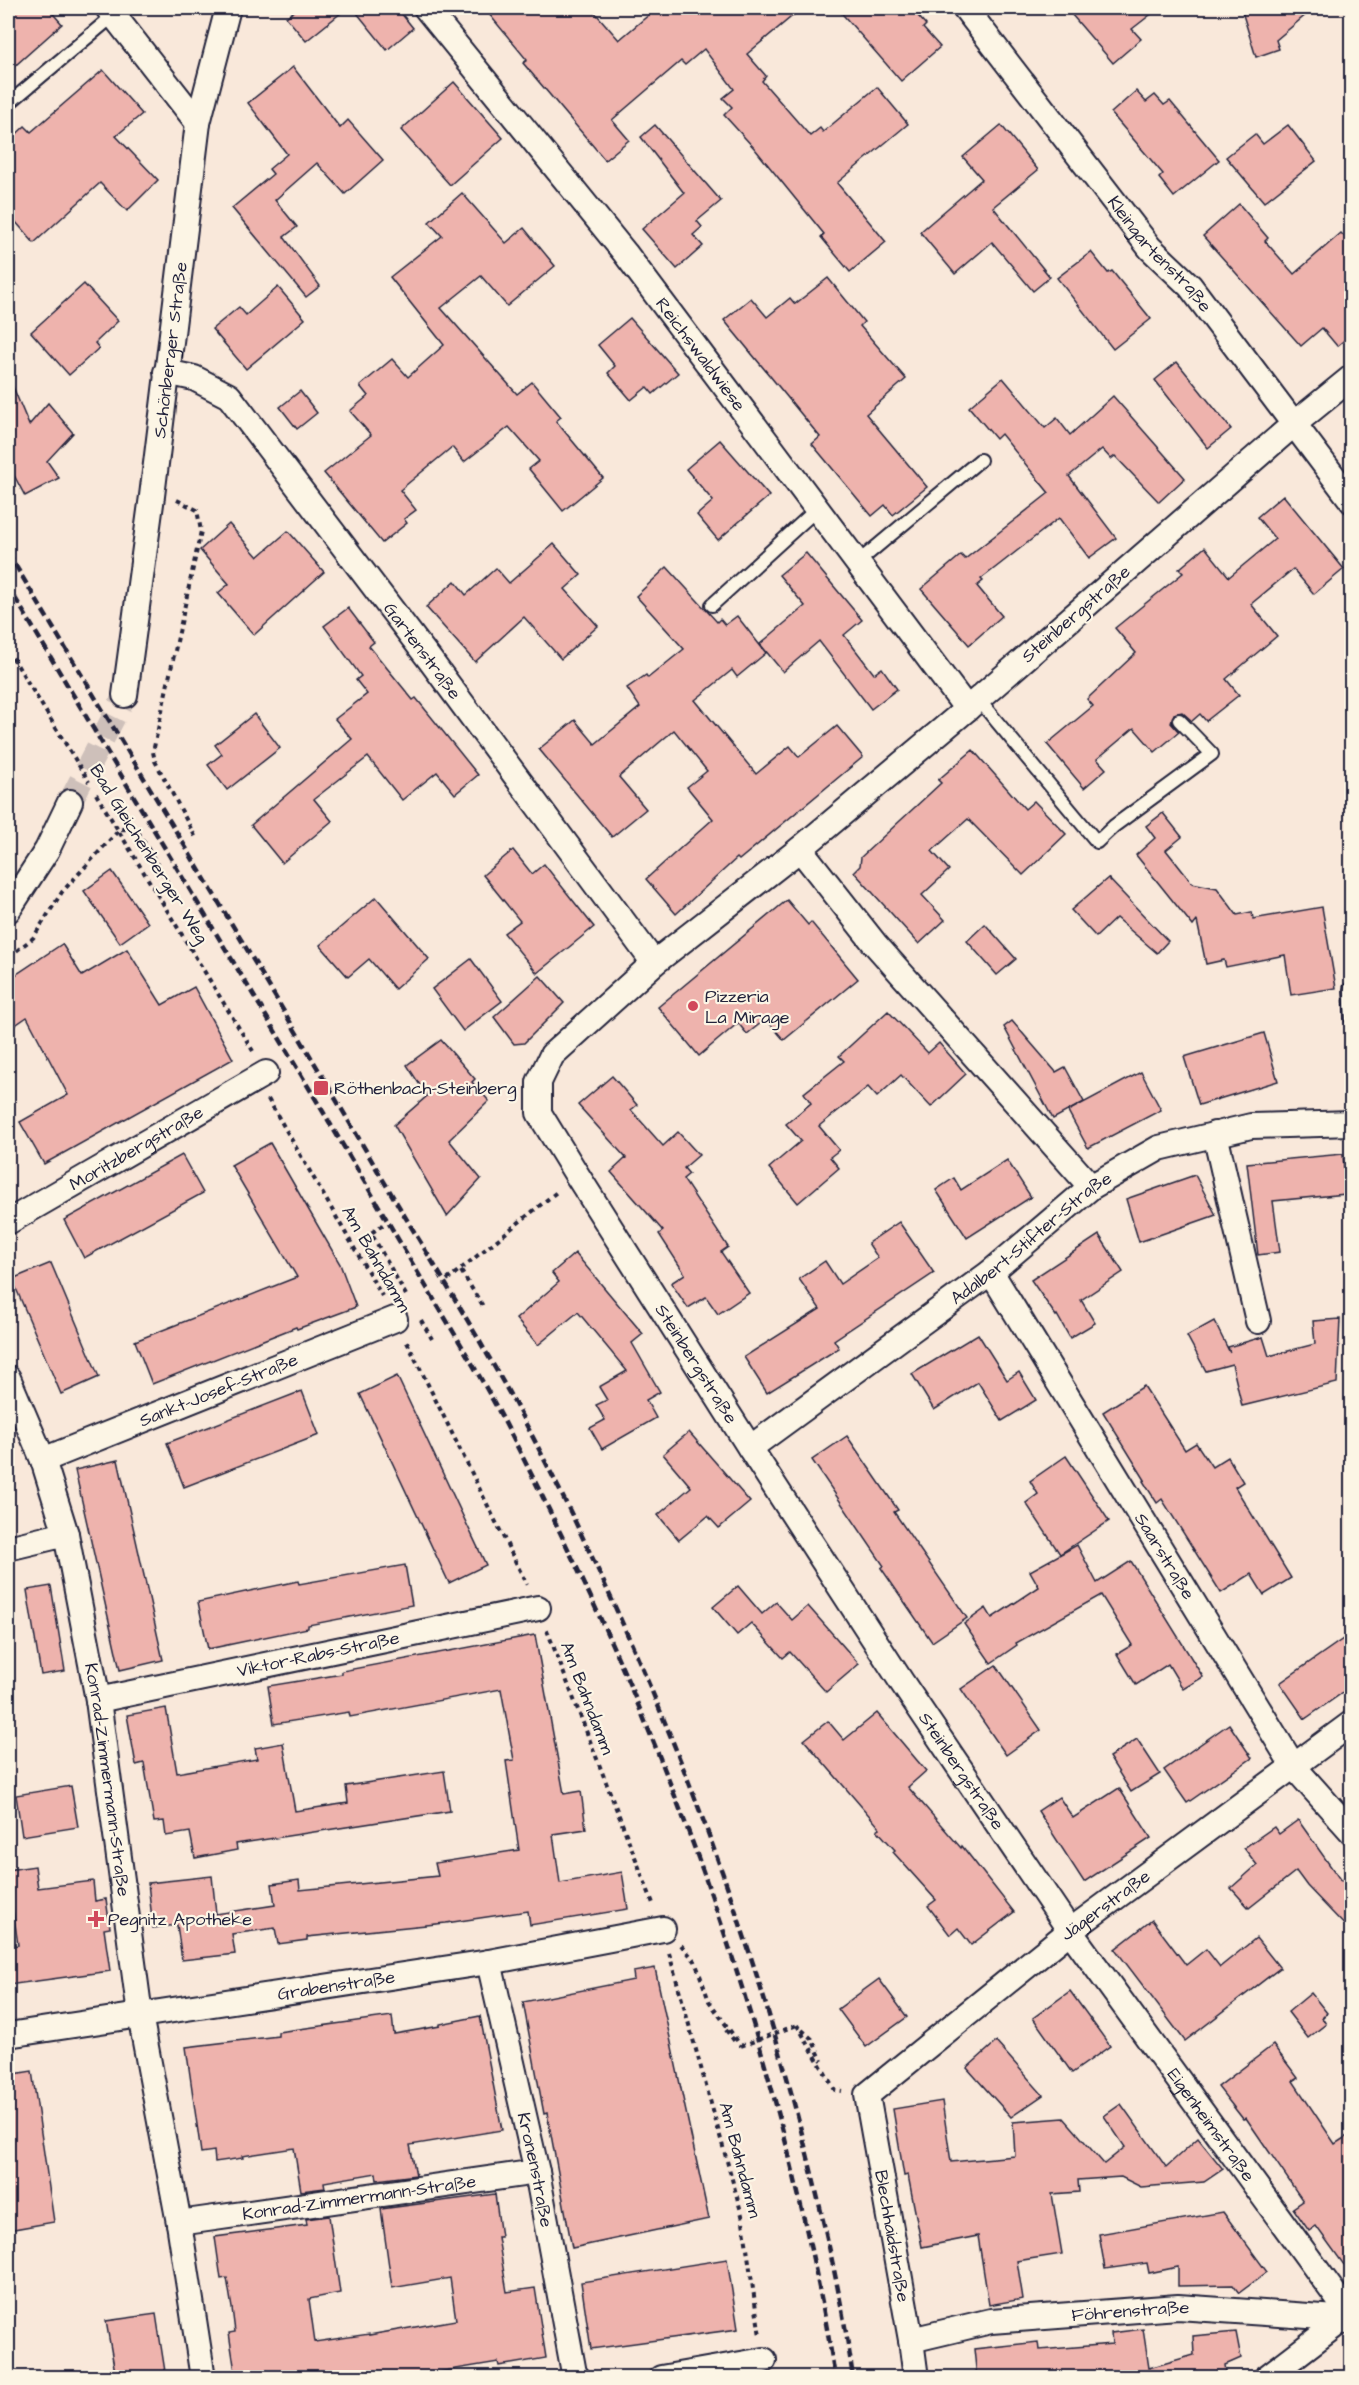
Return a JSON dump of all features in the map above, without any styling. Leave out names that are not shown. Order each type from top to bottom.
[{"type":"street","name":"Schönberger Straße","points":[[125,695],[198,123],[228,8]]},
{"type":"street","name":"Reichswaldwiese","points":[[426,8],[625,253],[857,563],[972,704]]},
{"type":"street","name":"Kleingartenstraße","points":[[965,8],[1150,248],[1190,286],[1352,501]]},
{"type":"street","points":[[111,11],[198,123]]},
{"type":"street","name":"Gartenstraße","points":[[166,372],[194,378],[229,396],[430,660],[654,963]]},
{"type":"street","name":"Steinbergstraße","points":[[1070,1932],[750,1448],[577,1175],[539,1113],[539,1082],[552,1054],[654,963],[800,849],[972,704],[1293,425],[1352,377]]},
{"type":"street","points":[[8,910],[47,850],[70,802]]},
{"type":"street","points":[[800,849],[875,944],[1091,1187]]},
{"type":"street","name":"Moritzbergstraße","points":[[8,1222],[266,1073]]},
{"type":"street","name":"Adalbert-Stifter-Straße","points":[[750,1448],[991,1272],[1091,1187],[1159,1148],[1251,1126],[1352,1123]]},
{"type":"street","points":[[1215,1134],[1258,1321]]},
{"type":"street","name":"Saarstraße","points":[[991,1272],[1294,1767],[1352,1832]]},
{"type":"street","name":"Sankt-Josef-Straße","points":[[43,1460],[402,1309]]},
{"type":"street","name":"Konrad-Zimmermann-Straße","points":[[8,1378],[43,1460],[66,1534],[98,1700],[140,2015],[179,2223],[203,2378]]},
{"type":"street","points":[[8,1548],[66,1534]]},
{"type":"street","name":"Viktor-Rabs-Straße","points":[[98,1700],[538,1608]]},
{"type":"street","name":"Jägerstraße","points":[[867,2095],[1070,1932],[1352,1724]]},
{"type":"street","name":"Grabenstraße","points":[[8,2035],[489,1962],[663,1929]]},
{"type":"street","name":"Eigenheimstraße","points":[[1070,1932],[1352,2319]]},
{"type":"street","name":"Kronenstraße","points":[[489,1962],[537,2172],[573,2373],[578,2378]]},
{"type":"street","name":"Blechhaidstraße","points":[[867,2095],[916,2378]]},
{"type":"street","name":"Konrad-Zimmermann-Straße","points":[[179,2223],[537,2172]]},
{"type":"street","name":"Föhrenstraße","points":[[911,2340],[991,2321],[1178,2307],[1352,2319]]},
{"type":"street","points":[[1266,2378],[1338,2323],[1352,2319]]},
{"type":"street","points":[[661,2378],[764,2360]]},
{"type":"lane","points":[[8,104],[111,11]]},
{"type":"lane","points":[[857,563],[980,460]]},
{"type":"lane","points":[[712,605],[816,509]]},
{"type":"lane","points":[[972,704],[1096,842],[1113,826],[1212,754],[1179,720]]},
{"type":"lane","points":[[1350,989],[1352,1021]]},
{"type":"path","points":[[152,496],[177,500],[197,510],[201,531],[153,752],[197,840]]},
{"type":"path","name":"Bad Gleichenberger Weg","points":[[8,650],[70,753],[120,829],[266,1073]]},
{"type":"path","points":[[8,952],[15,952],[33,938],[62,892],[120,829],[137,830],[169,885]]},
{"type":"path","name":"Am Bahndamm","points":[[266,1073],[266,1096],[402,1309],[538,1608],[663,1929],[742,2215],[764,2360]]},
{"type":"path","points":[[447,1280],[577,1175]]},
{"type":"path","points":[[383,1225],[371,1233],[402,1309]]},
{"type":"path","points":[[461,1271],[484,1308]]},
{"type":"path","points":[[420,1319],[432,1339]]},
{"type":"path","points":[[663,1929],[695,1961],[709,2001],[740,2046],[797,2025]]},
{"type":"path","points":[[797,2025],[825,2071]]},
{"type":"path","points":[[797,2025],[812,2039],[835,2090]]},
{"type":"building","points":[[8,8],[48,8],[62,24],[8,72]]},
{"type":"building","points":[[299,8],[347,8],[306,41],[286,17]]},
{"type":"building","points":[[353,8],[397,8],[413,28],[387,50]]},
{"type":"building","points":[[484,8],[591,8],[619,40],[657,8],[802,8],[747,54],[766,76],[762,81],[810,136],[820,128],[823,132],[877,87],[908,124],[837,183],[886,242],[850,272],[821,237],[824,234],[755,149],[724,115],[732,107],[723,98],[734,89],[704,49],[685,65],[681,61],[612,120],[629,140],[605,160],[523,63],[527,60]]},
{"type":"building","points":[[837,8],[911,8],[926,25],[923,28],[940,47],[901,81]]},
{"type":"building","points":[[1066,8],[1159,8],[1132,29],[1141,39],[1113,63]]},
{"type":"building","points":[[1241,8],[1314,8],[1276,40],[1279,49],[1256,57]]},
{"type":"building","points":[[293,67],[340,128],[348,120],[383,160],[345,194],[317,163],[275,200],[297,227],[284,237],[320,286],[306,297],[232,208],[273,174],[269,169],[287,154],[248,103]]},
{"type":"building","points":[[103,70],[142,114],[116,136],[158,180],[127,211],[100,183],[34,243],[8,213],[8,142],[25,126],[31,132]]},
{"type":"building","points":[[454,82],[503,138],[450,185],[401,130]]},
{"type":"building","points":[[1136,91],[1146,102],[1155,95],[1164,105],[1170,101],[1219,160],[1174,197],[1159,178],[1163,174],[1111,113]]},
{"type":"building","points":[[655,125],[721,201],[697,221],[702,227],[693,235],[703,246],[677,269],[642,229],[684,193],[641,137]]},
{"type":"building","points":[[1001,125],[1038,170],[993,207],[1050,277],[1033,291],[992,242],[955,274],[920,232],[982,179],[963,157]]},
{"type":"building","points":[[1288,125],[1316,161],[1264,202],[1226,157],[1255,134],[1263,144]]},
{"type":"building","points":[[462,193],[506,243],[524,228],[555,266],[507,306],[481,276],[441,308],[517,394],[532,382],[561,417],[556,421],[603,478],[563,511],[529,469],[539,461],[509,427],[464,462],[452,447],[400,490],[416,510],[404,519],[407,523],[382,543],[324,473],[371,435],[350,411],[368,396],[360,386],[392,359],[408,377],[444,345],[390,277],[442,236],[429,222]]},
{"type":"building","points":[[1239,204],[1268,238],[1265,241],[1294,274],[1341,233],[1352,244],[1352,334],[1337,346],[1322,328],[1301,346],[1203,236]]},
{"type":"building","points":[[1091,252],[1108,273],[1112,271],[1151,319],[1113,349],[1057,278]]},
{"type":"building","points":[[828,278],[864,322],[860,326],[906,379],[866,414],[927,487],[893,515],[885,505],[872,516],[812,444],[820,437],[724,320],[751,298],[767,317],[790,298],[795,304]]},
{"type":"building","points":[[84,284],[118,321],[95,343],[99,348],[69,375],[31,332]]},
{"type":"building","points":[[278,287],[305,319],[246,369],[212,329],[239,307],[246,315]]},
{"type":"building","points":[[630,318],[678,373],[653,394],[647,387],[631,400],[608,373],[615,366],[598,345]]},
{"type":"building","points":[[1177,362],[1231,429],[1208,448],[1155,380]]},
{"type":"building","points":[[8,375],[29,425],[48,403],[73,433],[47,461],[59,478],[25,496],[8,464]]},
{"type":"building","points":[[1003,378],[1045,428],[1057,418],[1070,435],[1113,396],[1185,478],[1159,502],[1115,456],[1111,459],[1102,449],[1069,476],[1116,538],[1089,558],[1059,518],[981,579],[983,581],[977,586],[1002,616],[969,645],[921,589],[961,555],[965,559],[1049,493],[1001,434],[996,439],[969,407]]},
{"type":"building","points":[[300,391],[317,413],[297,429],[280,407]]},
{"type":"building","points":[[720,440],[769,496],[718,540],[697,515],[713,501],[686,469]]},
{"type":"building","points":[[1283,495],[1344,569],[1314,594],[1293,569],[1251,604],[1277,636],[1226,679],[1239,695],[1206,721],[1200,714],[1192,721],[1182,712],[1174,714],[1171,723],[1179,732],[1155,752],[1134,728],[1097,759],[1106,769],[1084,788],[1047,744],[1093,706],[1087,699],[1136,653],[1115,628],[1183,573],[1179,569],[1205,547],[1229,577],[1275,539],[1257,517]]},
{"type":"building","points":[[229,524],[258,557],[288,531],[324,572],[254,635],[218,593],[229,584],[200,550]]},
{"type":"building","points":[[554,544],[581,575],[565,589],[598,626],[561,659],[524,617],[475,662],[426,607],[455,581],[466,595],[496,568],[509,583]]},
{"type":"building","points":[[806,553],[862,620],[844,635],[874,674],[882,668],[897,689],[871,709],[819,641],[783,672],[760,644],[805,606],[779,575]]},
{"type":"building","points":[[667,567],[717,622],[720,619],[725,625],[737,616],[766,653],[737,677],[732,670],[695,700],[756,774],[790,746],[799,757],[837,726],[863,757],[739,860],[737,858],[676,914],[646,879],[713,819],[687,787],[707,771],[674,730],[619,777],[646,809],[612,837],[539,749],[575,720],[595,744],[640,707],[627,688],[646,675],[648,678],[684,649],[636,596]]},
{"type":"building","points":[[348,608],[374,642],[369,646],[413,700],[416,698],[478,775],[455,794],[437,772],[402,800],[368,757],[314,799],[332,821],[282,863],[251,825],[352,739],[335,719],[367,694],[356,680],[361,676],[324,626]]},
{"type":"building","points":[[254,714],[280,748],[227,790],[208,765],[222,754],[215,745]]},
{"type":"building","points":[[973,750],[1025,809],[1034,801],[1066,834],[1023,875],[968,819],[932,851],[949,870],[922,895],[945,920],[919,944],[854,872],[860,866],[861,857],[941,783],[938,780]]},
{"type":"building","points":[[1163,813],[1182,837],[1166,850],[1192,883],[1217,888],[1237,915],[1252,912],[1253,919],[1322,907],[1336,988],[1291,995],[1285,955],[1226,967],[1224,960],[1206,964],[1197,921],[1193,926],[1136,855],[1155,838],[1146,826]]},
{"type":"building","points":[[513,850],[532,874],[544,864],[594,927],[537,973],[504,933],[520,921],[483,875]]},
{"type":"building","points":[[112,871],[148,923],[120,943],[84,891]]},
{"type":"building","points":[[1108,878],[1168,941],[1157,953],[1116,918],[1096,937],[1071,910]]},
{"type":"building","points":[[376,897],[429,959],[395,989],[369,959],[348,977],[320,945]]},
{"type":"building","points":[[787,900],[808,925],[811,922],[858,979],[784,1040],[766,1019],[747,1034],[738,1023],[699,1056],[658,1007]]},
{"type":"building","points":[[985,924],[1016,959],[997,975],[967,941]]},
{"type":"building","points":[[62,944],[82,976],[127,949],[162,1005],[194,987],[233,1059],[44,1164],[20,1122],[68,1095],[27,1017],[8,1030],[8,980]]},
{"type":"building","points":[[471,959],[502,1001],[463,1031],[432,989]]},
{"type":"building","points":[[540,976],[564,1003],[524,1043],[514,1044],[494,1017]]},
{"type":"building","points":[[888,1011],[928,1053],[939,1043],[966,1074],[931,1107],[901,1075],[877,1097],[868,1087],[819,1126],[839,1150],[830,1157],[839,1168],[798,1203],[769,1168],[801,1141],[786,1124],[811,1103],[804,1093],[844,1061],[839,1056]]},
{"type":"building","points":[[1012,1021],[1056,1072],[1065,1067],[1084,1102],[1053,1119],[1004,1027]]},
{"type":"building","points":[[1264,1033],[1278,1081],[1199,1105],[1184,1057]]},
{"type":"building","points":[[441,1040],[475,1079],[472,1082],[489,1101],[449,1140],[481,1179],[447,1216],[394,1125],[427,1096],[407,1065]]},
{"type":"building","points":[[1141,1072],[1161,1110],[1088,1148],[1068,1111]]},
{"type":"building","points":[[612,1076],[637,1105],[631,1110],[663,1146],[678,1132],[699,1155],[684,1168],[689,1174],[683,1179],[728,1247],[721,1252],[749,1293],[718,1314],[706,1297],[688,1308],[671,1283],[685,1274],[659,1234],[663,1231],[611,1172],[626,1158],[578,1105]]},
{"type":"building","points":[[270,1143],[340,1264],[356,1307],[297,1329],[296,1327],[152,1384],[135,1341],[297,1277],[231,1165]]},
{"type":"building","points":[[1343,1154],[1346,1194],[1273,1201],[1280,1252],[1258,1255],[1247,1163]]},
{"type":"building","points":[[182,1155],[203,1193],[84,1258],[64,1220]]},
{"type":"building","points":[[1007,1160],[1031,1197],[967,1238],[936,1190],[954,1178],[961,1190]]},
{"type":"building","points":[[1195,1175],[1216,1215],[1139,1242],[1126,1199]]},
{"type":"building","points":[[899,1222],[934,1273],[834,1340],[839,1348],[767,1393],[744,1357],[820,1309],[799,1279],[825,1261],[840,1284],[878,1258],[868,1243]]},
{"type":"building","points":[[1099,1235],[1123,1272],[1081,1300],[1095,1323],[1070,1338],[1057,1315],[1031,1280]]},
{"type":"building","points":[[575,1253],[643,1334],[632,1343],[660,1392],[646,1400],[656,1418],[602,1449],[590,1428],[605,1420],[596,1405],[607,1400],[599,1387],[627,1371],[578,1312],[538,1345],[516,1319],[559,1282],[552,1273]]},
{"type":"building","points":[[51,1263],[99,1377],[61,1394],[12,1279]]},
{"type":"building","points":[[1340,1319],[1337,1383],[1242,1406],[1232,1364],[1206,1371],[1187,1336],[1214,1321],[1230,1353],[1228,1347],[1263,1337],[1269,1356],[1315,1344],[1313,1321]]},
{"type":"building","points":[[978,1334],[1007,1380],[1019,1372],[1036,1400],[1002,1421],[978,1382],[934,1410],[912,1374]]},
{"type":"building","points":[[397,1376],[486,1565],[449,1583],[360,1394]]},
{"type":"building","points":[[1144,1386],[1185,1450],[1196,1443],[1212,1467],[1228,1457],[1243,1482],[1235,1487],[1291,1578],[1264,1595],[1251,1574],[1221,1593],[1162,1499],[1157,1503],[1103,1412]]},
{"type":"building","points":[[302,1391],[319,1435],[184,1487],[167,1443]]},
{"type":"building","points":[[689,1432],[750,1502],[719,1528],[708,1516],[679,1540],[658,1515],[691,1487],[663,1454]]},
{"type":"building","points":[[847,1436],[898,1510],[894,1512],[967,1618],[932,1642],[881,1568],[884,1566],[812,1460]]},
{"type":"building","points":[[1066,1456],[1109,1521],[1060,1554],[1026,1503],[1038,1494],[1030,1481]]},
{"type":"building","points":[[118,1460],[163,1660],[120,1670],[75,1470]]},
{"type":"building","points":[[1077,1545],[1097,1583],[1131,1561],[1203,1677],[1183,1689],[1168,1664],[1136,1685],[1117,1654],[1132,1645],[1101,1595],[1016,1643],[1017,1645],[991,1663],[964,1624],[986,1608],[992,1618],[1039,1587],[1030,1571]]},
{"type":"building","points":[[405,1565],[412,1605],[308,1625],[308,1628],[208,1649],[198,1602],[298,1581],[299,1584]]},
{"type":"building","points":[[51,1586],[65,1671],[41,1675],[27,1590]]},
{"type":"building","points":[[738,1586],[762,1614],[776,1602],[792,1620],[808,1606],[859,1664],[826,1692],[790,1652],[783,1658],[751,1623],[737,1635],[713,1607]]},
{"type":"building","points":[[535,1635],[564,1794],[581,1791],[586,1829],[553,1834],[560,1883],[622,1872],[628,1909],[530,1925],[528,1911],[446,1923],[307,1937],[307,1940],[278,1944],[275,1928],[232,1934],[235,1954],[182,1960],[177,1925],[153,1928],[148,1883],[212,1876],[216,1914],[275,1905],[272,1884],[299,1880],[300,1890],[438,1876],[435,1863],[519,1850],[506,1761],[514,1760],[501,1689],[350,1717],[349,1712],[274,1724],[268,1686],[342,1674],[342,1671]]},
{"type":"building","points":[[1343,1639],[1352,1651],[1352,1686],[1305,1719],[1280,1683]]},
{"type":"building","points":[[996,1665],[1041,1730],[1006,1755],[961,1689]]},
{"type":"building","points":[[166,1708],[177,1773],[257,1759],[255,1748],[283,1743],[295,1811],[348,1803],[346,1786],[444,1771],[450,1811],[236,1844],[237,1850],[195,1858],[190,1832],[166,1836],[164,1821],[154,1822],[144,1763],[136,1765],[127,1715]]},
{"type":"building","points":[[877,1713],[926,1771],[908,1787],[961,1848],[962,1846],[1014,1912],[971,1945],[958,1928],[950,1935],[928,1906],[936,1900],[893,1852],[895,1850],[877,1830],[880,1828],[804,1740],[828,1721],[844,1740]]},
{"type":"building","points":[[1229,1724],[1252,1758],[1187,1803],[1164,1770]]},
{"type":"building","points":[[1137,1739],[1160,1774],[1131,1792],[1109,1757]]},
{"type":"building","points":[[71,1786],[78,1827],[22,1836],[16,1795]]},
{"type":"building","points":[[1119,1788],[1151,1838],[1084,1882],[1038,1811],[1059,1797],[1073,1818]]},
{"type":"building","points":[[1298,1820],[1341,1881],[1352,1872],[1352,1933],[1307,1886],[1296,1871],[1249,1908],[1231,1888],[1257,1865],[1244,1848],[1274,1827],[1279,1834]]},
{"type":"building","points":[[35,1866],[38,1888],[93,1881],[95,1901],[106,1899],[110,1928],[104,1929],[110,1971],[8,1985],[8,1946],[18,1945],[11,1896],[8,1896],[8,1870]]},
{"type":"building","points":[[1152,1920],[1186,1965],[1206,1949],[1220,1967],[1256,1938],[1280,1968],[1185,2041],[1115,1949]]},
{"type":"building","points":[[655,1968],[709,2219],[572,2248],[547,2113],[544,2114],[523,2002],[634,1980],[633,1972]]},
{"type":"building","points":[[879,1979],[907,2017],[866,2047],[838,2009]]},
{"type":"building","points":[[1070,1991],[1110,2046],[1072,2073],[1033,2018]]},
{"type":"building","points":[[1311,1993],[1327,2013],[1322,2018],[1326,2024],[1308,2038],[1288,2012]]},
{"type":"building","points":[[392,2016],[394,2034],[480,2016],[502,2130],[410,2145],[416,2175],[377,2180],[376,2173],[324,2182],[325,2188],[301,2191],[294,2148],[215,2162],[214,2151],[201,2153],[186,2047],[278,2036],[278,2032]]},
{"type":"building","points":[[996,2042],[1043,2095],[1011,2117],[967,2068]]},
{"type":"building","points":[[1273,2045],[1298,2078],[1293,2081],[1335,2144],[1352,2133],[1352,2276],[1316,2226],[1309,2231],[1293,2208],[1303,2201],[1246,2118],[1243,2119],[1218,2087]]},
{"type":"building","points":[[32,2071],[54,2222],[8,2230],[8,2075]]},
{"type":"building","points":[[942,2101],[951,2162],[1015,2156],[1013,2122],[1064,2118],[1104,2164],[1125,2147],[1104,2116],[1121,2104],[1166,2167],[1198,2138],[1223,2169],[1204,2182],[1141,2187],[1121,2177],[1078,2180],[1079,2192],[1052,2194],[1062,2254],[1017,2261],[1023,2299],[989,2305],[978,2236],[922,2247],[908,2175],[904,2176],[893,2109]]},
{"type":"building","points":[[495,2194],[501,2237],[498,2237],[507,2292],[535,2288],[546,2358],[499,2366],[498,2362],[402,2378],[236,2378],[229,2333],[235,2332],[232,2308],[227,2278],[221,2279],[215,2237],[307,2225],[306,2219],[329,2216],[340,2293],[309,2299],[315,2342],[369,2335],[456,2320],[450,2278],[392,2288],[381,2209]]},
{"type":"building","points":[[1223,2212],[1267,2272],[1239,2293],[1233,2285],[1178,2286],[1178,2267],[1149,2273],[1147,2263],[1105,2269],[1099,2234]]},
{"type":"building","points":[[727,2259],[738,2329],[591,2349],[581,2282]]},
{"type":"building","points":[[156,2314],[166,2378],[116,2378],[106,2321]]},
{"type":"building","points":[[1143,2329],[1149,2368],[1194,2355],[1193,2336],[1236,2332],[1241,2358],[1225,2365],[1227,2378],[977,2378],[974,2349],[1038,2342],[1039,2350],[1112,2344],[1111,2333]]},
{"type":"tunnel","points":[[70,802],[125,695]]},
{"type":"railway","points":[[8,553],[483,1348],[542,1455],[584,1540],[623,1625],[695,1799],[728,1887],[757,1977],[784,2067],[815,2185],[839,2295],[853,2378]]},
{"type":"railway","points":[[8,586],[481,1380],[549,1509],[592,1600],[671,1786],[707,1881],[739,1977],[768,2074],[793,2172],[822,2300],[835,2378]]},
{"type":"place","name":"Pizzeria La Mirage","points":[[693,1006]]},
{"type":"place","name":"Röthenbach-Steinberg","points":[[321,1088]]},
{"type":"place","name":"Pegnitz Apotheke","points":[[96,1919]]}]
